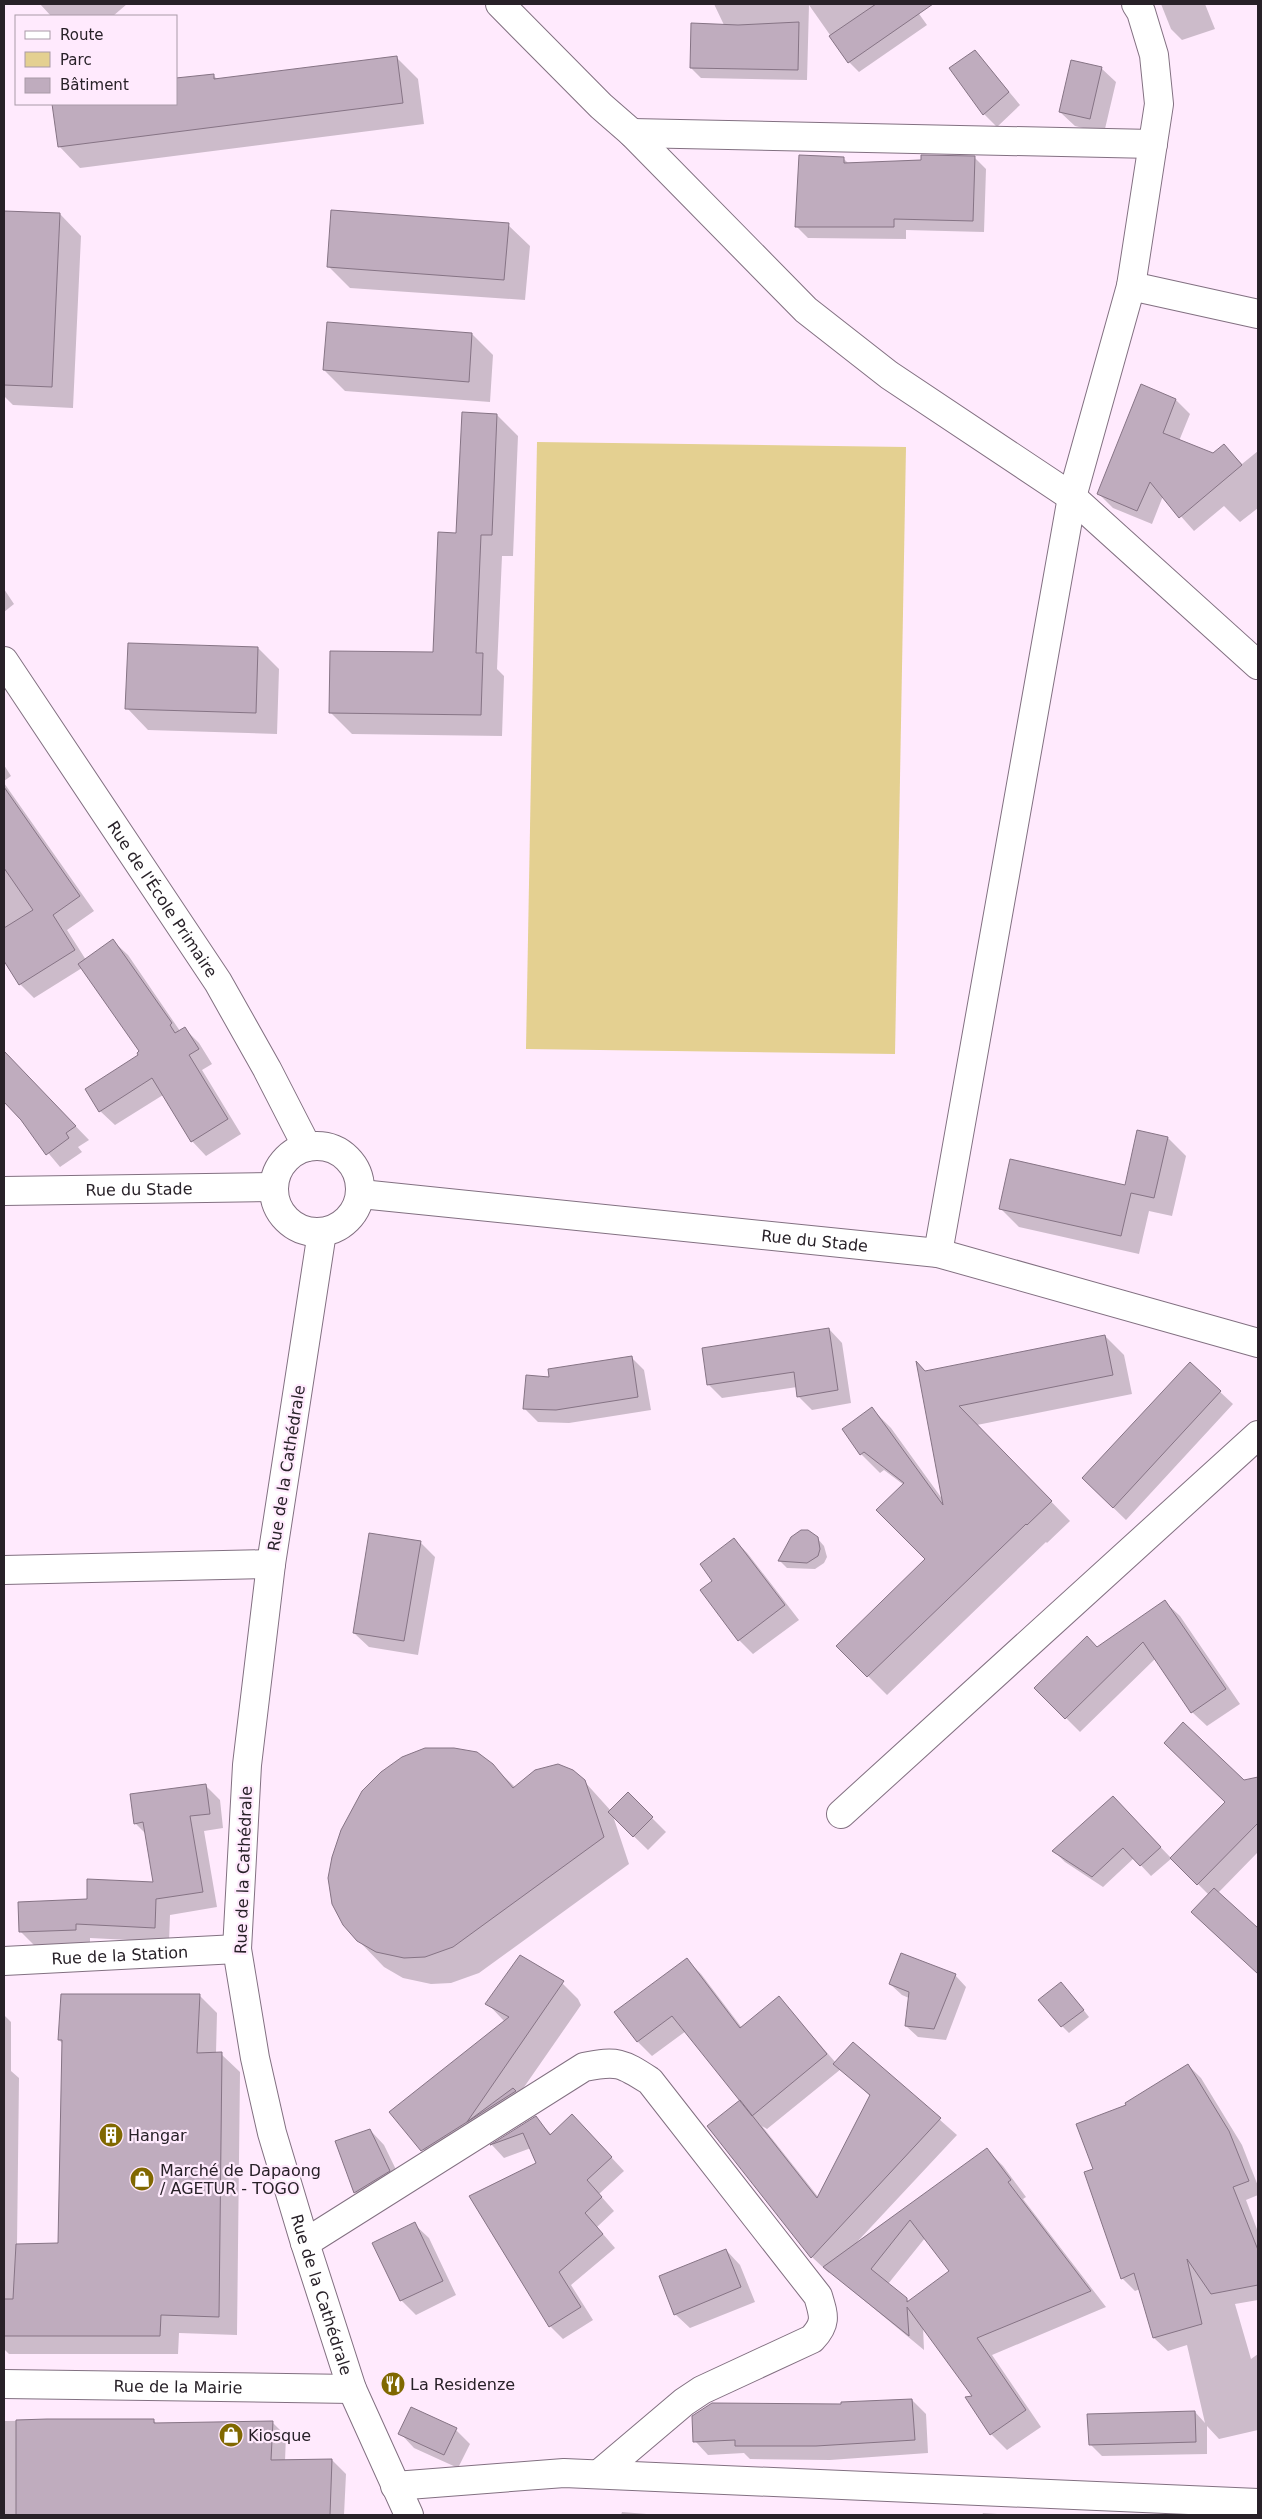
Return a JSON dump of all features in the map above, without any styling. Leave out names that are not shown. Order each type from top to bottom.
[{"type":"street","points":[[500,4],[601,106],[632,133],[806,310],[889,375],[1072,496],[1258,665]]},
{"type":"street","points":[[938,1253],[1072,496],[1131,286],[1159,104],[1154,55],[1141,12],[1136,4]]},
{"type":"street","points":[[632,133],[1153,144]]},
{"type":"street","points":[[1131,286],[1258,314]]},
{"type":"street","name":"Rue de l'École Primaire","points":[[4,661],[218,982],[267,1069],[307,1147]]},
{"type":"street","points":[[321,1146],[334,1149],[346,1157],[355,1167],[360,1180],[361,1194],[356,1208],[348,1220],[336,1228],[322,1232],[307,1231],[293,1225],[282,1215],[275,1202],[274,1186],[276,1174],[294,1152],[307,1147],[321,1146]]},
{"type":"street","name":"Rue du Stade","points":[[4,1191],[274,1186]]},
{"type":"street","name":"Rue du Stade","points":[[361,1194],[938,1253],[1258,1343]]},
{"type":"street","name":"Rue de la Cathédrale","points":[[322,1232],[271,1564],[247,1765],[237,1949],[255,2058],[268,2114],[305,2243],[352,2389],[409,2515]]},
{"type":"street","points":[[841,1814],[1258,1438]]},
{"type":"street","points":[[4,1570],[271,1564]]},
{"type":"street","name":"Rue de la Station","points":[[4,1961],[237,1949]]},
{"type":"street","points":[[305,2243],[584,2067],[608,2062],[626,2065],[650,2082],[818,2296],[824,2314],[822,2328],[812,2339],[702,2390],[684,2402],[599,2474]]},
{"type":"street","name":"Rue de la Mairie","points":[[4,2384],[352,2389]]},
{"type":"street","points":[[395,2486],[564,2473],[640,2478],[1258,2503]]},
{"type":"green space","points":[[537,442],[906,447],[895,1054],[526,1049]]},
{"type":"building","points":[[876,4],[933,4],[848,63],[829,36]]},
{"type":"building","points":[[799,22],[798,70],[690,68],[691,23],[738,25]]},
{"type":"building","points":[[975,50],[1009,92],[983,115],[949,68]]},
{"type":"building","points":[[397,56],[403,103],[58,147],[52,105],[178,105],[178,78],[214,74],[214,79]]},
{"type":"building","points":[[1071,60],[1102,67],[1090,119],[1059,112]]},
{"type":"building","points":[[799,155],[844,157],[844,163],[921,160],[921,155],[975,156],[973,221],[894,219],[894,227],[795,227]]},
{"type":"building","points":[[331,210],[509,223],[504,280],[327,267]]},
{"type":"building","points":[[4,211],[60,213],[52,387],[4,385]]},
{"type":"building","points":[[327,322],[472,333],[469,382],[323,370]]},
{"type":"building","points":[[1141,384],[1176,399],[1163,433],[1213,453],[1224,444],[1242,465],[1179,518],[1150,482],[1137,511],[1097,494]]},
{"type":"building","points":[[462,412],[497,414],[492,535],[481,535],[476,653],[483,653],[481,715],[329,713],[330,651],[433,652],[438,532],[456,533]]},
{"type":"building","points":[[128,643],[258,647],[256,713],[125,709]]},
{"type":"building","points":[[4,787],[80,896],[53,915],[75,950],[19,985],[4,961],[4,928],[33,910],[4,868]]},
{"type":"building","points":[[113,939],[172,1023],[170,1025],[175,1033],[185,1027],[199,1049],[189,1055],[228,1119],[191,1142],[152,1078],[99,1112],[85,1089],[138,1055],[139,1051],[78,964]]},
{"type":"building","points":[[4,1051],[76,1126],[66,1133],[69,1138],[46,1155],[21,1120],[4,1102]]},
{"type":"building","points":[[1137,1130],[1168,1137],[1154,1198],[1131,1193],[1121,1236],[999,1209],[1010,1159],[1125,1185]]},
{"type":"building","points":[[829,1328],[838,1390],[797,1397],[794,1372],[707,1385],[702,1348]]},
{"type":"building","points":[[1105,1335],[1113,1375],[959,1406],[1052,1501],[867,1677],[836,1646],[925,1559],[876,1510],[904,1483],[864,1452],[860,1455],[842,1429],[872,1407],[943,1505],[916,1361],[925,1371]]},
{"type":"building","points":[[632,1356],[638,1397],[556,1410],[523,1409],[526,1375],[549,1377],[548,1369]]},
{"type":"building","points":[[1190,1362],[1221,1391],[1113,1508],[1082,1478]]},
{"type":"building","points":[[801,1530],[808,1530],[818,1537],[820,1549],[818,1556],[807,1563],[778,1561],[791,1537]]},
{"type":"building","points":[[369,1533],[421,1541],[404,1641],[353,1633]]},
{"type":"building","points":[[734,1538],[785,1605],[738,1641],[700,1590],[712,1581],[700,1564]]},
{"type":"building","points":[[1165,1600],[1226,1689],[1191,1713],[1143,1642],[1065,1719],[1034,1688],[1087,1636],[1097,1647]]},
{"type":"building","points":[[1183,1722],[1244,1780],[1258,1777],[1258,1823],[1197,1885],[1170,1858],[1225,1802],[1164,1743]]},
{"type":"building","points":[[425,1748],[454,1748],[477,1752],[493,1764],[513,1788],[535,1770],[558,1764],[573,1770],[585,1780],[604,1837],[453,1947],[425,1957],[404,1958],[376,1952],[357,1941],[343,1925],[332,1904],[328,1878],[332,1857],[341,1830],[362,1791],[381,1772],[402,1757]]},
{"type":"building","points":[[206,1784],[210,1814],[190,1816],[203,1892],[156,1899],[155,1928],[76,1924],[76,1930],[19,1932],[18,1902],[87,1899],[87,1879],[153,1882],[143,1822],[134,1824],[130,1794]]},
{"type":"building","points":[[628,1792],[653,1817],[633,1837],[608,1812]]},
{"type":"building","points":[[1113,1796],[1161,1847],[1140,1866],[1123,1848],[1092,1877],[1052,1851]]},
{"type":"building","points":[[1214,1888],[1258,1928],[1258,1974],[1191,1912]]},
{"type":"building","points":[[901,1953],[956,1974],[934,2029],[905,2026],[909,1992],[889,1984]]},
{"type":"building","points":[[520,1955],[564,1981],[467,2122],[421,2151],[389,2112],[509,2017],[485,2004]]},
{"type":"building","points":[[687,1958],[740,2028],[779,1996],[827,2054],[752,2116],[672,2016],[637,2042],[614,2012]]},
{"type":"building","points":[[1061,1982],[1084,2010],[1061,2027],[1038,2000]]},
{"type":"building","points":[[61,1994],[200,1994],[197,2053],[222,2052],[219,2317],[161,2315],[160,2336],[4,2336],[4,2299],[13,2299],[16,2244],[58,2243],[62,2040],[58,2040]]},
{"type":"building","points":[[853,2042],[941,2118],[811,2258],[707,2126],[740,2100],[817,2198],[870,2095],[833,2064]]},
{"type":"building","points":[[1188,2064],[1229,2131],[1249,2181],[1233,2187],[1258,2250],[1258,2285],[1211,2294],[1187,2259],[1202,2324],[1153,2338],[1134,2273],[1121,2279],[1084,2172],[1093,2169],[1076,2124],[1126,2105],[1125,2103]]},
{"type":"building","points":[[513,2088],[516,2091],[467,2122]]},
{"type":"building","points":[[572,2114],[612,2157],[587,2180],[602,2197],[585,2213],[603,2234],[559,2272],[581,2307],[549,2327],[469,2196],[536,2163],[523,2133],[490,2145],[536,2116],[550,2135]]},
{"type":"building","points":[[370,2129],[390,2171],[354,2193],[335,2141]]},
{"type":"building","points":[[987,2148],[1011,2180],[1008,2182],[1091,2291],[977,2338],[1026,2410],[990,2435],[965,2397],[972,2396],[907,2307],[909,2336],[823,2267]],"holes":[[[910,2220],[949,2271],[907,2302],[907,2298],[871,2269]]]},
{"type":"building","points":[[415,2222],[443,2281],[400,2301],[372,2243]]},
{"type":"building","points":[[726,2249],[741,2287],[674,2315],[659,2276]]},
{"type":"building","points":[[912,2399],[915,2440],[816,2446],[735,2446],[735,2440],[693,2442],[692,2416],[712,2403],[841,2404],[841,2402]]},
{"type":"building","points":[[411,2407],[457,2428],[444,2455],[398,2434]]},
{"type":"building","points":[[1195,2411],[1196,2442],[1089,2445],[1087,2414]]},
{"type":"building","points":[[154,2419],[154,2423],[273,2421],[271,2460],[332,2459],[330,2515],[16,2515],[16,2420]]},
{"type":"place","name":"Hangar","points":[[111,2135]]},
{"type":"place","name":"Marché de Dapaong / AGETUR - TOGO","points":[[142,2179]]},
{"type":"place","name":"La Residenze","points":[[393,2384]]},
{"type":"place","name":"Kiosque","points":[[231,2435]]}]
